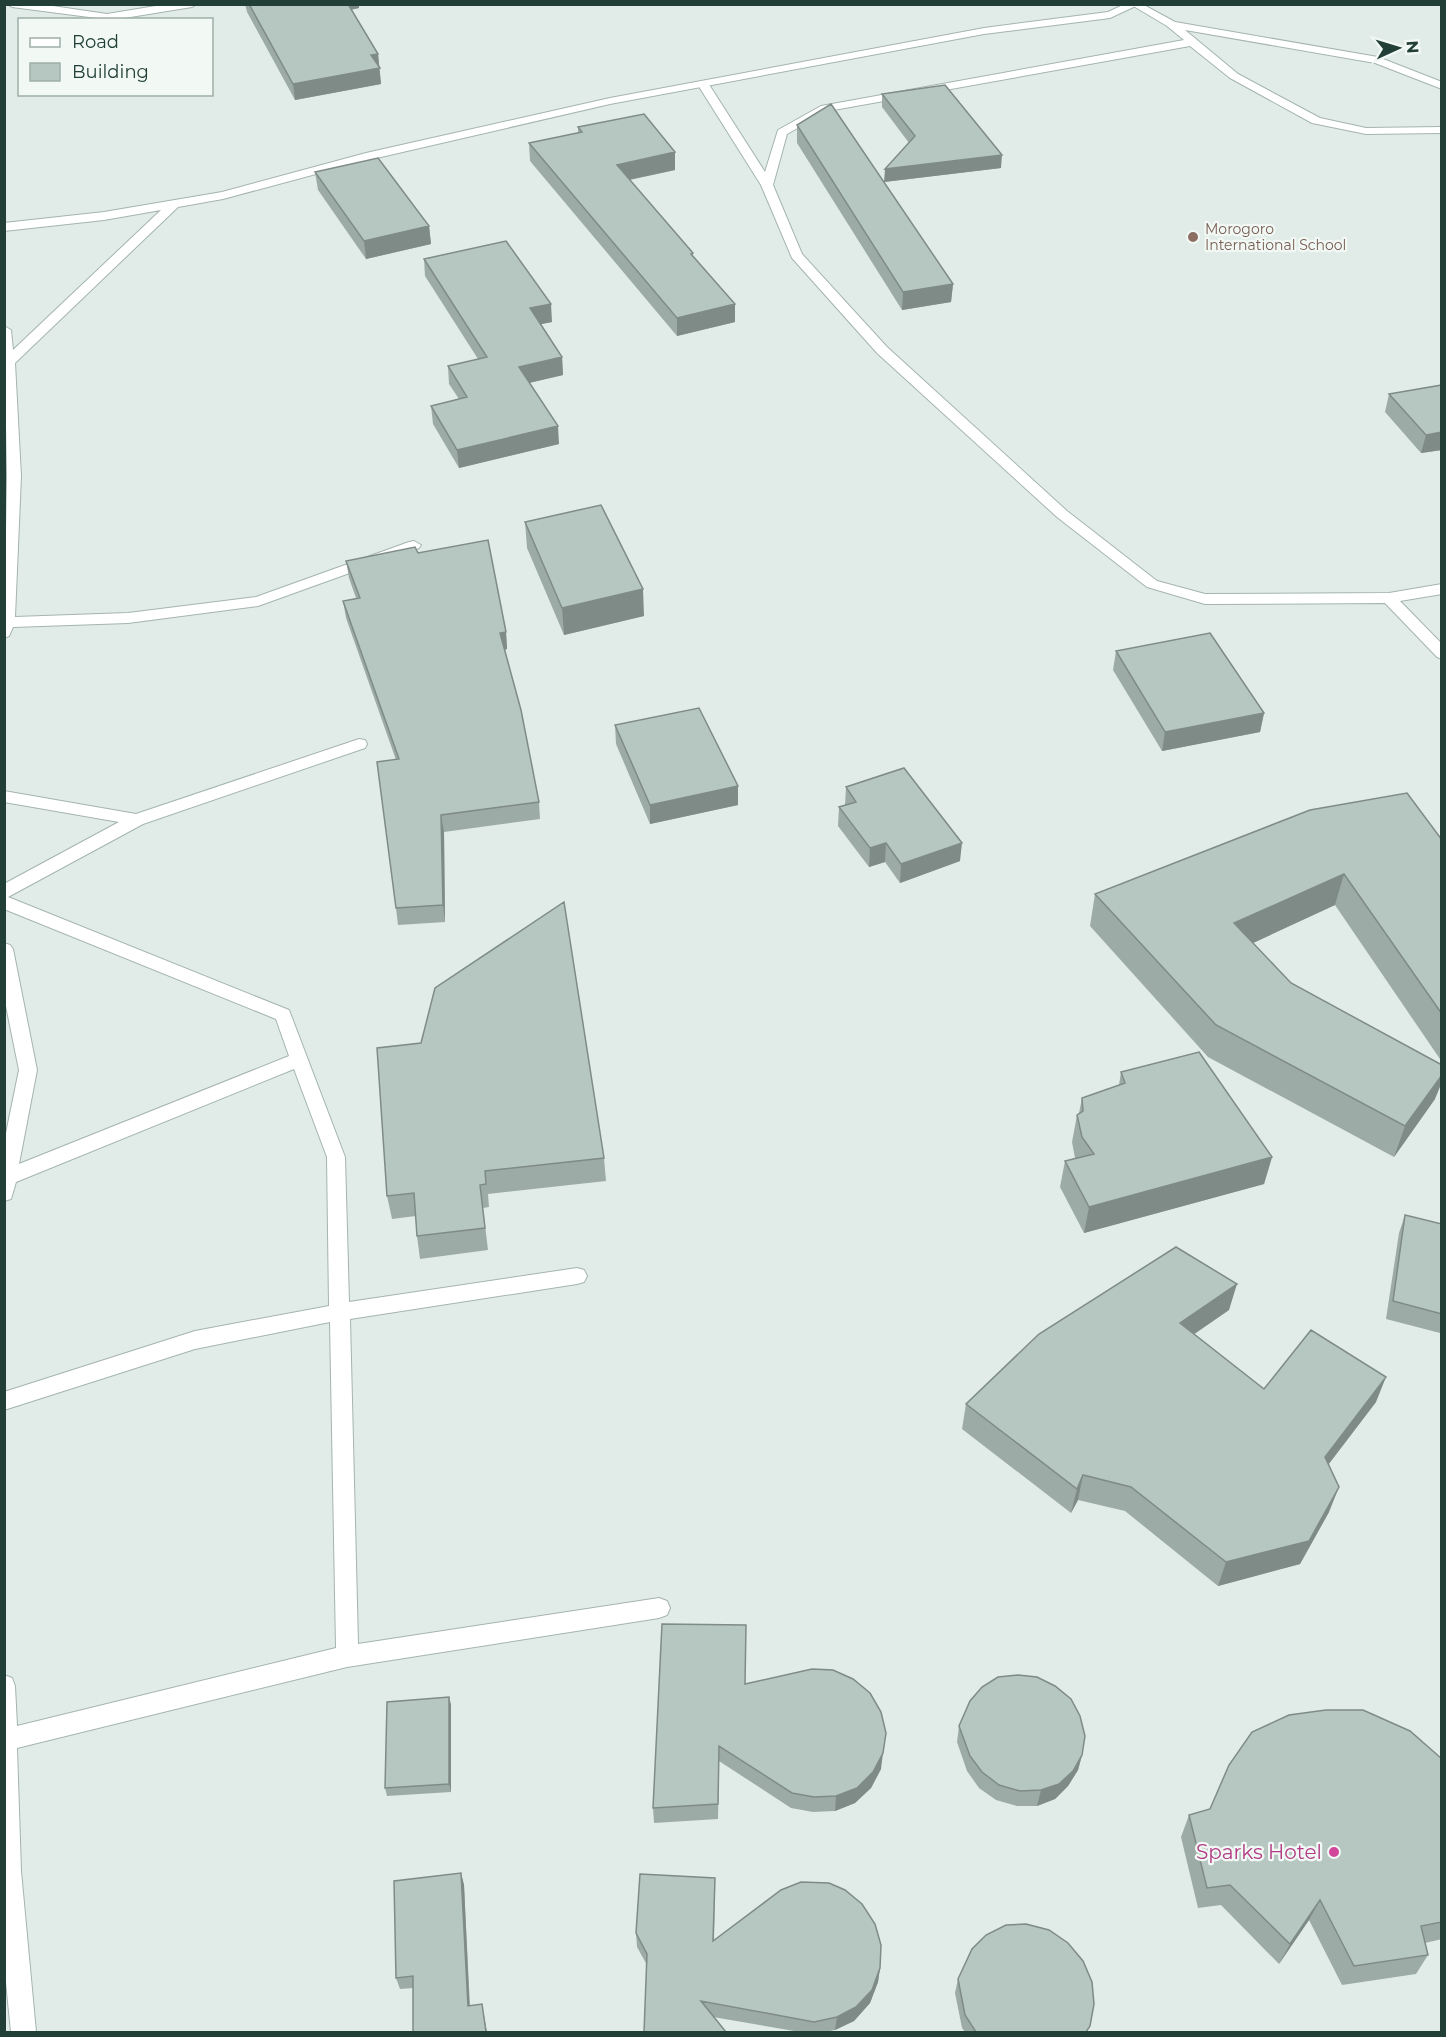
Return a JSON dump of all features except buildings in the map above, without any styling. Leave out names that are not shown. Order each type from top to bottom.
[{"type":"street","points":[[12,4],[107,17],[192,4]]},
{"type":"street","points":[[4,227],[104,216],[223,195],[366,157],[610,101],[984,31],[1110,15],[1135,4],[1171,24],[1234,76],[1316,121],[1366,131],[1442,130]]},
{"type":"street","points":[[1171,24],[1378,60],[1437,82],[1442,86]]},
{"type":"street","points":[[767,185],[782,132],[825,108],[1192,42]]},
{"type":"street","points":[[704,85],[767,185],[796,255],[882,350],[1062,514],[1152,584],[1205,599],[1389,598],[1442,589]]},
{"type":"street","points":[[9,361],[176,203]]},
{"type":"street","points":[[4,330],[9,361],[15,514],[6,627],[128,618],[258,601],[414,545]]},
{"type":"street","points":[[1389,598],[1442,654]]},
{"type":"street","points":[[4,892],[137,820],[359,744]]},
{"type":"street","points":[[4,796],[137,820]]},
{"type":"street","points":[[4,902],[283,1015],[336,1157],[347,1656]]},
{"type":"street","points":[[4,949],[28,1070],[6,1186]]},
{"type":"street","points":[[6,1186],[299,1060]]},
{"type":"street","points":[[4,1401],[195,1340],[339,1312],[577,1276]]},
{"type":"street","points":[[6,1740],[347,1656],[658,1608]]},
{"type":"street","points":[[4,1686],[9,1871],[24,2032]]},
{"type":"place","name":"Morogoro International School","points":[[1193,237]]},
{"type":"place","name":"Sparks Hotel","points":[[1334,1852]]}]
